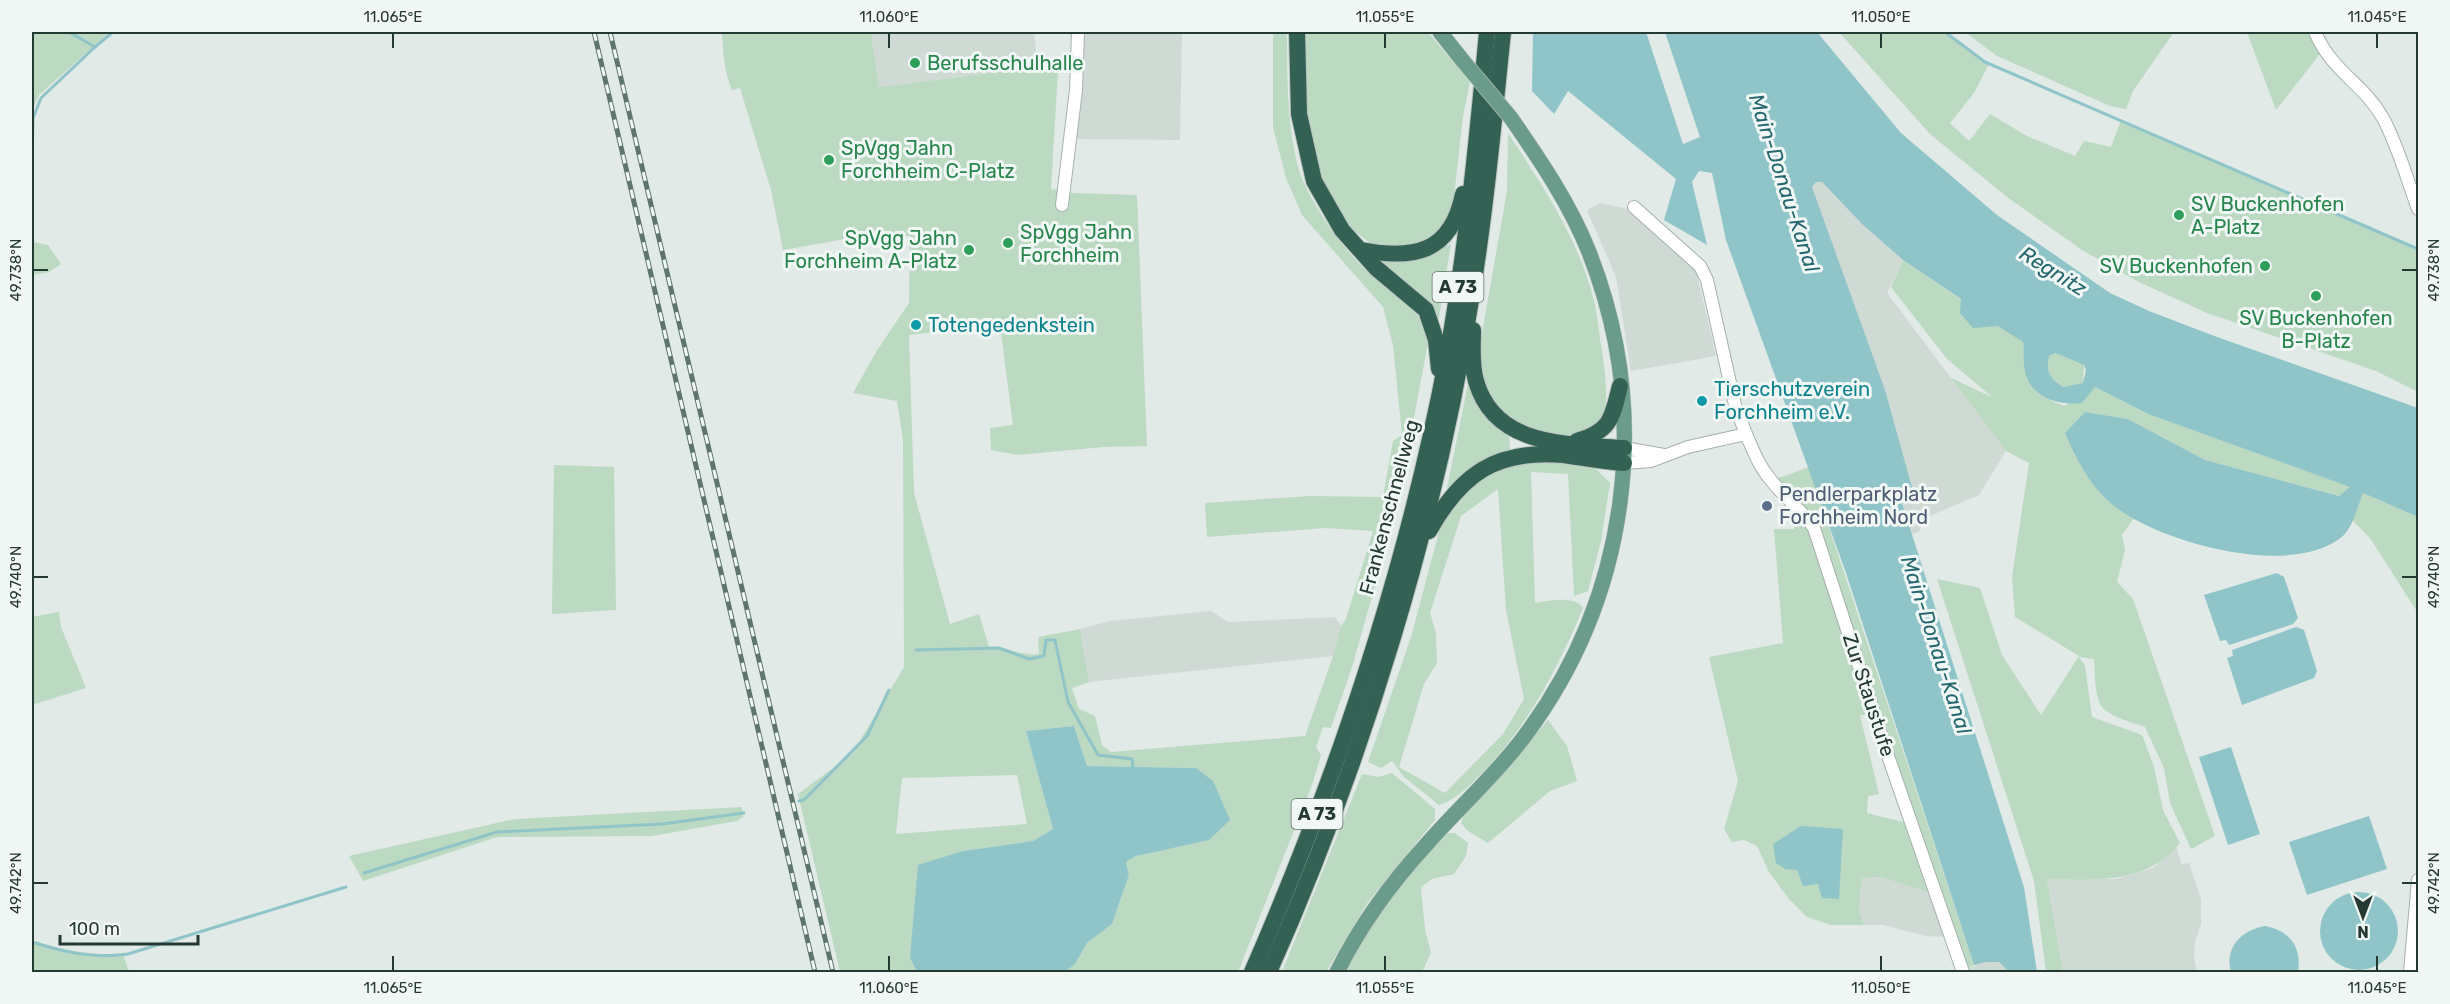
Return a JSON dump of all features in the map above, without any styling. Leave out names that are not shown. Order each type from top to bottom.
[{"type":"highway","points":[[1297,32],[1298,104],[1309,165],[1320,194],[1335,221],[1376,268],[1426,310],[1436,340],[1439,396]]},
{"type":"highway","name":"Frankenschnellweg","points":[[1251,972],[1298,864],[1343,744],[1413,509],[1439,396],[1457,299],[1473,178],[1487,32]]},
{"type":"highway","name":"Frankenschnellweg","points":[[1269,972],[1312,869],[1356,751],[1415,555],[1451,409],[1472,295],[1491,159],[1503,32]]},
{"type":"highway","points":[[1361,250],[1404,255],[1425,250],[1435,244],[1453,223],[1463,192],[1473,178]]},
{"type":"highway","points":[[1472,295],[1473,363],[1481,393],[1501,419],[1514,429],[1543,442],[1567,444],[1624,456]]},
{"type":"highway","points":[[1567,444],[1594,436],[1605,428],[1612,416],[1620,386]]},
{"type":"highway","points":[[1415,555],[1451,495],[1476,473],[1506,458],[1562,455],[1624,456]]},
{"type":"main road","points":[[1337,972],[1380,901],[1426,844],[1523,739],[1568,670],[1586,631],[1613,553],[1619,520],[1624,456],[1620,386],[1606,302],[1589,251],[1548,173],[1511,118],[1440,32]]},
{"type":"street","points":[[1062,205],[1076,90],[1078,32]]},
{"type":"street","points":[[2315,32],[2323,50],[2337,69],[2366,95],[2382,118],[2418,209]]},
{"type":"street","name":"Zur Staustufe","points":[[1634,207],[1700,266],[1707,280],[1733,396],[1746,434],[1758,461],[1771,481],[1801,509],[1814,528],[1888,756],[1963,972]]},
{"type":"street","points":[[1624,456],[1664,455],[1746,434]]},
{"type":"street","points":[[2410,972],[2418,880]]},
{"type":"shaded area","points":[[871,32],[1034,32],[1038,67],[879,87]]},
{"type":"shaded area","points":[[1085,32],[1182,32],[1180,140],[1075,139]]},
{"type":"shaded area","points":[[1816,182],[1822,182],[1862,224],[1903,260],[1887,293],[2006,451],[1979,495],[1925,518],[1919,532],[1912,534],[1902,503],[1905,494],[1912,491],[1812,188]]},
{"type":"shaded area","points":[[1600,203],[1633,210],[1695,266],[1716,356],[1631,371],[1616,277],[1587,210]]},
{"type":"shaded area","points":[[1211,611],[1228,622],[1335,617],[1341,626],[1333,656],[1089,682],[1080,629],[1110,621]]},
{"type":"shaded area","points":[[2176,847],[2182,864],[2189,863],[2201,899],[2201,924],[2195,942],[2194,959],[2197,972],[2063,972],[2047,879],[2117,879],[2153,868]]},
{"type":"shaded area","points":[[1880,877],[1931,893],[1945,937],[1926,936],[1883,925],[1864,925],[1859,910],[1862,878]]},
{"type":"shaded area","points":[[1983,962],[1999,962],[2009,972],[1966,972],[1965,970]]},
{"type":"green space","points":[[32,32],[110,32],[39,95],[32,111]]},
{"type":"green space","points":[[722,32],[871,32],[879,87],[1038,67],[1058,70],[1051,189],[1072,193],[1137,195],[1147,446],[1104,447],[1017,455],[991,450],[990,428],[1013,425],[1000,325],[909,335],[914,493],[950,624],[979,614],[989,647],[1033,654],[1039,654],[1038,637],[1080,629],[1089,682],[1072,688],[1079,709],[1095,716],[1102,745],[1111,752],[1305,736],[1341,626],[1346,619],[1373,531],[1326,528],[1207,537],[1205,503],[1310,496],[1383,497],[1393,441],[1402,435],[1393,345],[1383,307],[1302,215],[1286,178],[1273,127],[1273,32],[1287,32],[1289,114],[1297,163],[1306,188],[1328,225],[1353,257],[1417,313],[1428,343],[1405,465],[1404,482],[1353,664],[1331,728],[1323,727],[1316,747],[1321,755],[1312,785],[1238,972],[1065,972],[1075,964],[1087,943],[1112,924],[1129,875],[1126,862],[1136,856],[1196,768],[1087,766],[1074,726],[1026,731],[1053,829],[1033,841],[963,851],[910,958],[917,972],[840,972],[798,794],[852,754],[904,667],[903,440],[897,401],[853,393],[876,352],[909,303],[910,236],[868,235],[783,250],[771,190],[740,88],[732,90],[727,76]],"holes":[[[1017,775],[1027,824],[896,834],[902,778]]]},
{"type":"green space","points":[[1304,32],[1428,32],[1470,82],[1463,117],[1452,214],[1431,241],[1400,250],[1370,243],[1347,225],[1317,168],[1307,116]]},
{"type":"green space","name":"SV Buckenhofen","points":[[1839,32],[1945,32],[1989,64],[1974,93],[1950,123],[1969,141],[1990,114],[2027,136],[2075,156],[2084,141],[2111,147],[2121,120],[2418,249],[2418,392],[2376,371],[2207,313],[2139,282],[2082,250],[2007,197],[1930,134]]},
{"type":"green space","points":[[1965,32],[2174,32],[2133,91],[2126,109],[2110,106],[1997,56]]},
{"type":"green space","points":[[2247,32],[2315,32],[2323,50],[2276,110]]},
{"type":"green space","points":[[1508,133],[1569,234],[1587,278],[1597,313],[1605,378],[1604,415],[1601,423],[1564,438],[1536,435],[1504,416],[1490,401],[1477,362],[1507,191]]},
{"type":"green space","points":[[32,242],[48,245],[61,264],[49,272],[32,275]]},
{"type":"green space","points":[[1451,244],[1438,324],[1376,257],[1434,252]]},
{"type":"green space","points":[[1903,260],[2023,342],[2025,367],[2030,383],[2051,400],[2064,406],[2095,387],[2148,414],[2351,487],[2339,496],[2205,460],[2128,419],[2085,412],[2113,505],[2134,518],[2122,535],[2125,550],[2117,582],[2133,599],[2215,836],[2191,849],[2170,803],[2164,768],[2145,727],[2116,717],[2102,707],[2096,690],[2094,659],[2079,657],[2085,666],[2092,717],[2142,735],[2154,767],[2163,810],[2180,843],[2166,857],[2151,867],[2135,873],[2102,879],[2047,879],[2063,972],[2046,972],[2034,881],[1937,579],[1980,588],[2002,655],[2041,715],[2079,656],[2015,617],[2012,577],[2029,463],[2006,451],[1951,378],[1992,397],[1947,359],[1891,287]]},
{"type":"green space","points":[[2055,353],[2084,365],[2083,383],[2063,387],[2054,380],[2048,366],[2049,355]]},
{"type":"green space","points":[[1469,379],[1509,432],[1510,453],[1446,493]]},
{"type":"green space","points":[[1548,460],[1593,466],[1610,483],[1601,541],[1588,591],[1574,596],[1568,474],[1531,472],[1535,603],[1567,600],[1574,601],[1583,608],[1551,676],[1512,738],[1465,789],[1456,797],[1439,805],[1404,777],[1392,761],[1381,768],[1368,762],[1411,637],[1444,513],[1485,472],[1515,461]],"holes":[[[1498,489],[1506,610],[1524,699],[1503,734],[1445,793],[1399,767],[1424,684],[1437,663],[1436,633],[1430,613],[1461,516]]]},
{"type":"green space","points":[[554,465],[614,467],[616,610],[552,614]]},
{"type":"green space","points":[[1809,467],[1974,965],[1965,970],[1825,543],[1776,479]]},
{"type":"green space","points":[[2363,493],[2418,517],[2418,613],[2370,538],[2352,520]]},
{"type":"green space","points":[[1794,512],[1810,532],[1872,715],[1860,715],[1879,794],[1868,796],[1867,813],[1907,823],[1931,893],[1880,877],[1862,878],[1859,910],[1864,925],[1831,925],[1807,917],[1789,899],[1769,872],[1757,846],[1744,840],[1732,842],[1724,829],[1738,781],[1709,657],[1783,643],[1774,529],[1794,529]],"holes":[[[1843,829],[1803,886],[1797,870]]]},
{"type":"green space","points":[[59,612],[61,627],[86,688],[32,705],[32,617]]},
{"type":"green space","points":[[1548,720],[1567,746],[1577,781],[1550,791],[1488,843],[1468,831],[1461,823],[1465,812]]},
{"type":"green space","points":[[1392,773],[1435,809],[1435,820],[1368,902],[1326,972],[1282,972],[1362,774],[1378,777]]},
{"type":"green space","points":[[742,807],[743,817],[737,821],[652,836],[497,837],[363,881],[349,856],[515,819]]},
{"type":"green space","points":[[1448,833],[1455,833],[1468,843],[1466,856],[1454,874],[1432,879],[1421,887],[1425,930],[1431,953],[1422,972],[1346,972],[1365,935],[1390,898],[1418,863]]},
{"type":"green space","points":[[32,940],[77,951],[123,954],[129,972],[32,972]]},
{"type":"water","points":[[1533,32],[1646,32],[1683,144],[1700,137],[1665,32],[1817,32],[1901,133],[1997,215],[2110,293],[2149,311],[2217,337],[2418,408],[2418,517],[2363,493],[2353,521],[2344,535],[2322,548],[2294,555],[2262,555],[2227,551],[2193,543],[2162,532],[2134,519],[2113,505],[2084,472],[2065,433],[2085,412],[2128,419],[2205,460],[2339,496],[2350,487],[2148,414],[2095,387],[2082,403],[2064,403],[2039,394],[2028,380],[2024,368],[2023,342],[1998,326],[1973,328],[1960,313],[1961,299],[1903,260],[1862,224],[1822,182],[1816,182],[1812,187],[1885,390],[1913,491],[1905,494],[1902,503],[2024,887],[2037,972],[2009,972],[1999,962],[1974,965],[1846,573],[1726,240],[1712,173],[1699,171],[1692,182],[1707,245],[1664,220],[1676,179],[1568,91],[1554,114],[1532,91]],"holes":[[[2055,353],[2084,365],[2086,370],[2083,383],[2063,387],[2050,374],[2049,356]]]},
{"type":"water","points":[[2277,573],[2284,577],[2298,618],[2293,624],[2229,645],[2226,640],[2220,641],[2204,595]]},
{"type":"water","points":[[2296,627],[2304,630],[2317,671],[2314,678],[2242,705],[2227,658],[2233,656],[2232,650]]},
{"type":"water","points":[[1074,726],[1087,766],[1196,768],[1213,781],[1230,820],[1209,840],[1136,856],[1126,862],[1129,875],[1112,924],[1087,943],[1075,964],[1065,972],[917,972],[910,958],[918,865],[963,851],[1033,841],[1053,829],[1026,731]]},
{"type":"water","points":[[2231,747],[2260,834],[2228,845],[2199,757]]},
{"type":"water","points":[[2369,816],[2387,869],[2307,895],[2289,842]]},
{"type":"water","points":[[1801,826],[1843,829],[1839,899],[1822,898],[1818,884],[1803,886],[1797,870],[1785,869],[1776,863],[1773,844]]},
{"type":"water","points":[[2359,892],[2374,895],[2391,909],[2398,931],[2395,946],[2381,963],[2359,970],[2344,967],[2327,953],[2320,931],[2323,916],[2337,899]]},
{"type":"water","points":[[2265,926],[2281,932],[2292,942],[2298,955],[2298,972],[2231,972],[2230,955],[2237,941],[2249,931]]},
{"type":"waterway","points":[[69,32],[95,47],[113,32]]},
{"type":"waterway","points":[[1945,32],[1985,62],[2418,249]]},
{"type":"waterway","points":[[32,165],[33,118],[41,98],[95,47]]},
{"type":"waterway","points":[[916,650],[999,648],[1029,659],[1044,656],[1046,640],[1055,640],[1068,702],[1098,755],[1132,759],[1133,767]]},
{"type":"waterway","points":[[799,801],[804,800],[867,736],[889,690]]},
{"type":"waterway","points":[[364,873],[497,832],[662,824],[744,813]]},
{"type":"waterway","points":[[32,942],[79,954],[103,956],[128,954],[346,887]]},
{"type":"railway","points":[[594,32],[815,972]]},
{"type":"railway","points":[[610,32],[833,972]]},
{"type":"place","name":"Berufsschulhalle","points":[[915,63]]},
{"type":"place","name":"SpVgg Jahn Forchheim C-Platz","points":[[829,160]]},
{"type":"place","name":"SV Buckenhofen A-Platz","points":[[2179,215]]},
{"type":"place","name":"SpVgg Jahn Forchheim","points":[[1008,243]]},
{"type":"place","name":"SpVgg Jahn Forchheim A-Platz","points":[[969,250]]},
{"type":"place","name":"SV Buckenhofen","points":[[2265,266]]},
{"type":"place","name":"SV Buckenhofen B-Platz","points":[[2316,296]]},
{"type":"place","name":"Totengedenkstein","points":[[916,325]]},
{"type":"place","name":"Tierschutzverein Forchheim e.V.","points":[[1702,401]]},
{"type":"place","name":"Pendlerparkplatz Forchheim Nord","points":[[1767,506]]},
{"type":"water label","name":"Main-Donau-Kanal","points":[[1784,183]]},
{"type":"water label","name":"Regnitz","points":[[2053,271]]},
{"type":"water label","name":"Main-Donau-Kanal","points":[[1936,645]]}]
